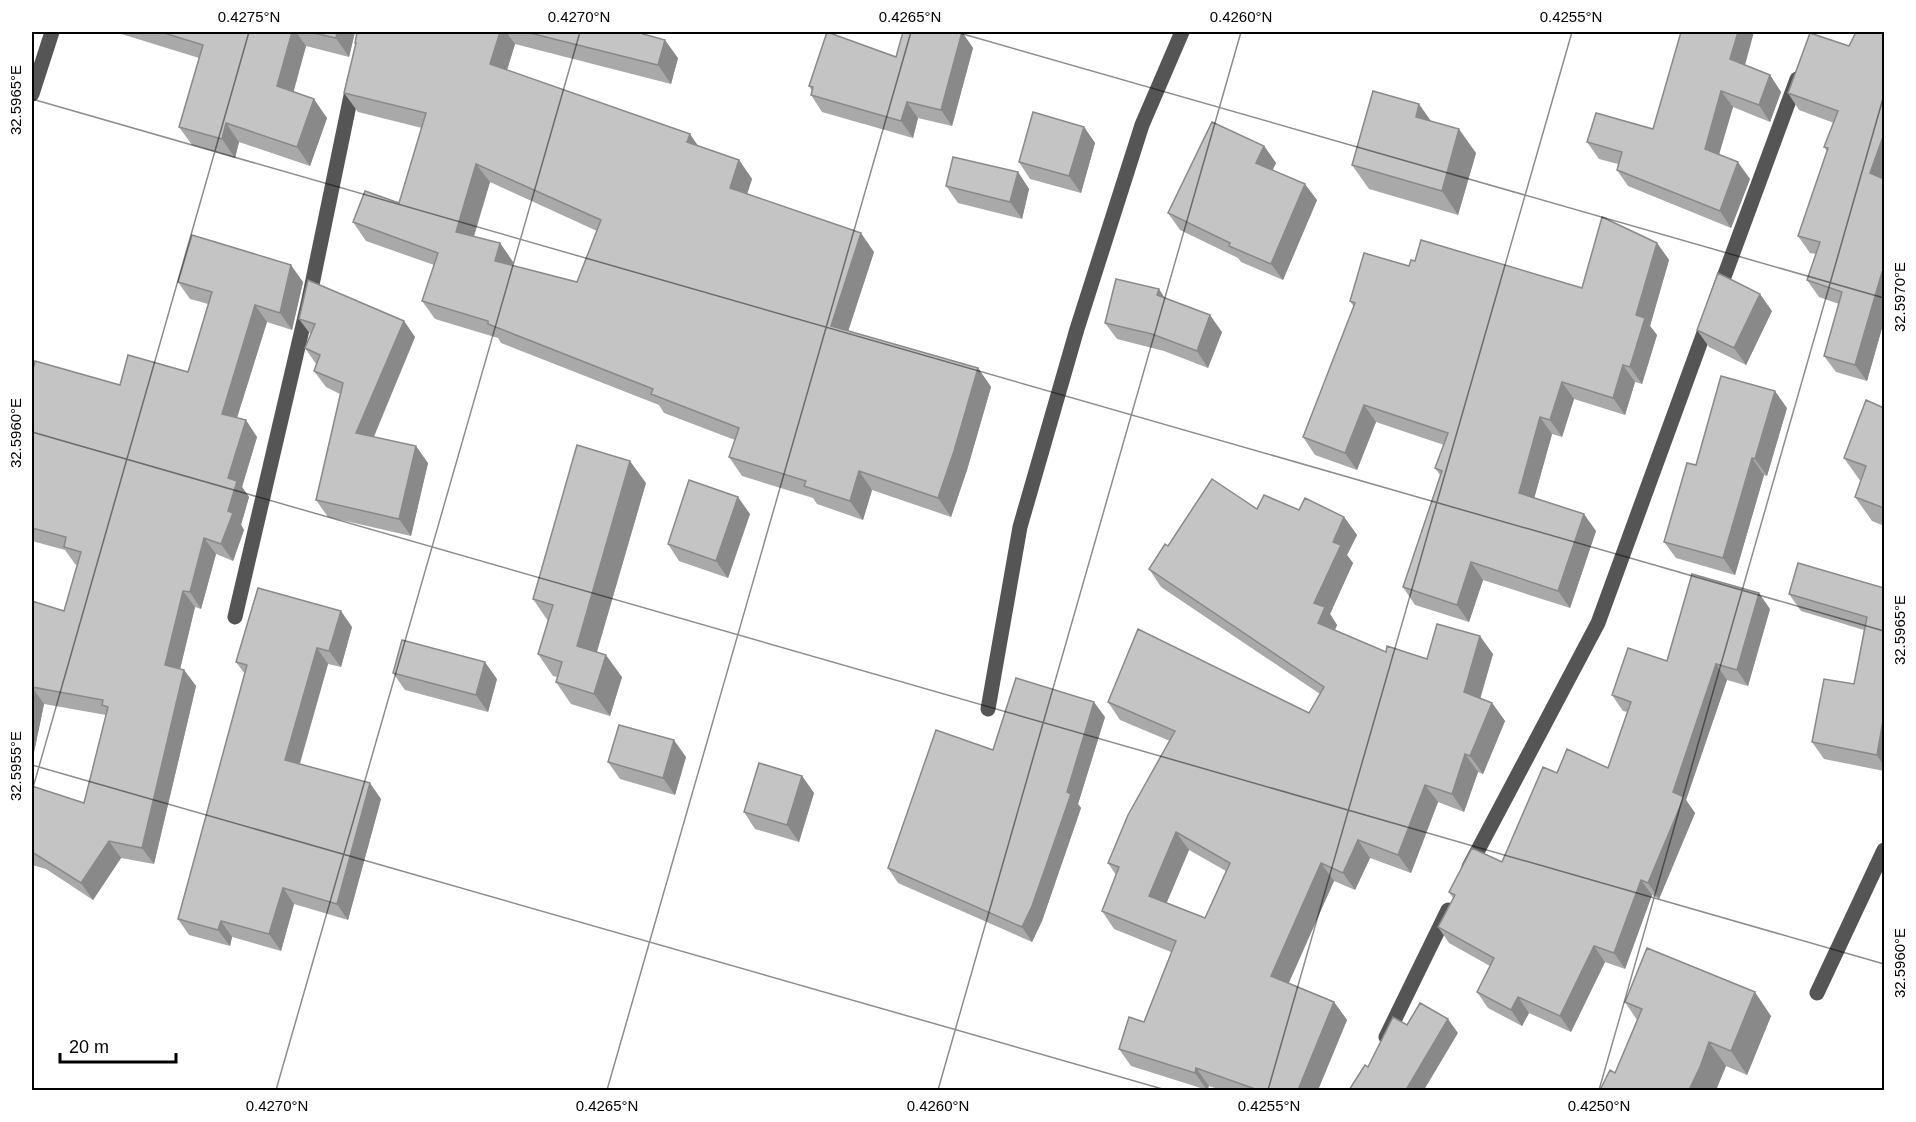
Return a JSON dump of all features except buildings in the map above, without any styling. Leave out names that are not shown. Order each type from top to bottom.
[{"type":"street","points":[[32,94],[52,32]]},
{"type":"street","points":[[988,709],[1020,527],[1070,351],[1142,125],[1182,32]]},
{"type":"street","points":[[1465,876],[1598,622],[1792,91],[1805,61]]},
{"type":"street","points":[[236,617],[308,304],[357,66]]},
{"type":"street","points":[[1817,993],[1884,850]]},
{"type":"street","points":[[1380,1048],[1454,897]]}]
